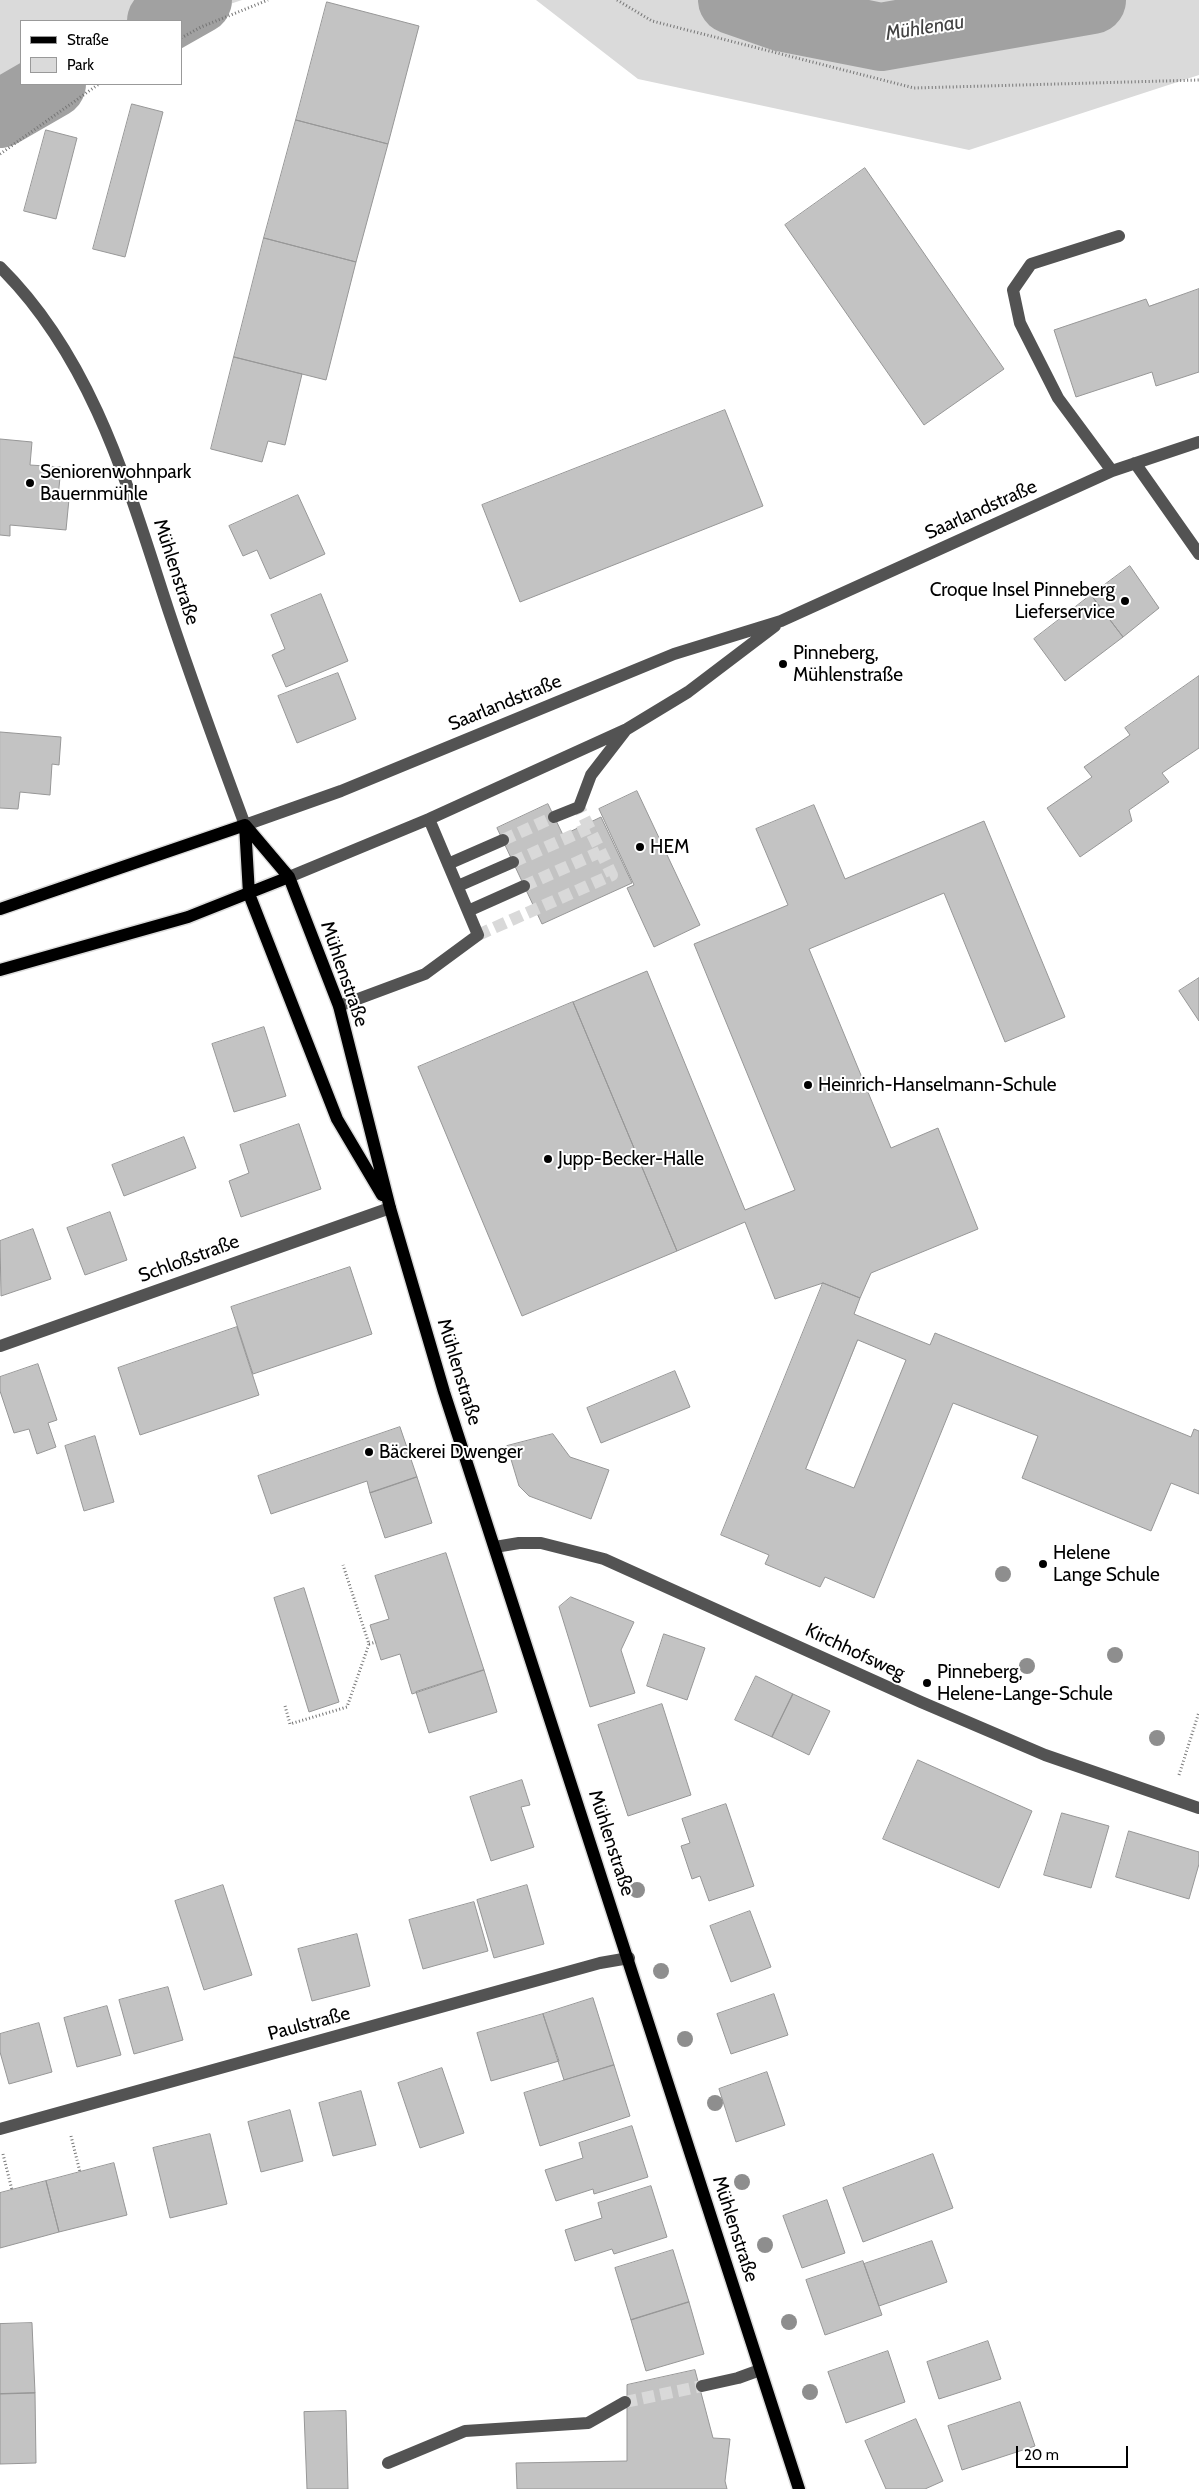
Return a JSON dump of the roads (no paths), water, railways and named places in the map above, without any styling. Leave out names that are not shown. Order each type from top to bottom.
[{"type":"main road","name":"Mühlenstraße","points":[[246,825],[289,877],[339,1006],[390,1208],[444,1392],[629,1958],[799,2489]]},
{"type":"main road","name":"Mühlenstraße","points":[[246,825],[249,894],[338,1119],[390,1208]]},
{"type":"main road","points":[[0,909],[246,825]]},
{"type":"main road","points":[[0,970],[167,923],[249,894],[289,877]]},
{"type":"street","points":[[1112,471],[1058,398],[1020,323],[1012,290],[1031,264],[1119,236]]},
{"type":"street","name":"Mühlenstraße","points":[[0,267],[54,332],[88,390],[103,423],[121,465],[201,708],[246,825]]},
{"type":"street","name":"Saarlandstraße","points":[[246,825],[341,791],[674,654],[781,621],[1112,471],[1199,442]]},
{"type":"street","points":[[1135,463],[1199,554]]},
{"type":"street","name":"Saarlandstraße","points":[[289,877],[429,819],[627,729],[688,692],[781,621]]},
{"type":"street","points":[[554,817],[579,807],[591,775],[627,729]]},
{"type":"street","points":[[339,1006],[425,974],[478,935],[429,819]]},
{"type":"street","points":[[448,864],[503,840]]},
{"type":"street","points":[[458,886],[513,862]]},
{"type":"street","points":[[468,911],[524,886]]},
{"type":"street","name":"Schloßstraße","points":[[0,1346],[390,1208]]},
{"type":"street","name":"Kirchhofsweg","points":[[494,1547],[519,1542],[541,1543],[604,1559],[921,1702],[1045,1754],[1199,1808]]},
{"type":"street","name":"Paulstraße","points":[[0,2129],[600,1963],[629,1958]]},
{"type":"street","points":[[702,2386],[738,2378],[760,2370]]},
{"type":"street","points":[[388,2463],[465,2431],[588,2423],[625,2402]]},
{"type":"waterway","name":"Mühlenau","points":[[163,20],[198,0]]},
{"type":"waterway","name":"Mühlenau","points":[[732,0],[784,18],[881,37],[1092,0]]},
{"type":"waterway","name":"Mühlenau","points":[[0,114],[50,85]]},
{"type":"tunnel","points":[[478,935],[612,875],[579,807]]},
{"type":"tunnel","points":[[503,840],[554,817]]},
{"type":"tunnel","points":[[513,862],[589,828]]},
{"type":"tunnel","points":[[524,886],[600,852]]},
{"type":"tunnel","points":[[625,2402],[702,2386]]},
{"type":"place","name":"Seniorenwohnpark Bauernmühle","points":[[30,483]]},
{"type":"place","name":"Croque Insel Pinneberg Lieferservice","points":[[1125,601]]},
{"type":"place","name":"Pinneberg, Mühlenstraße","points":[[783,664]]},
{"type":"place","name":"HEM","points":[[640,847]]},
{"type":"place","name":"Heinrich-Hanselmann-Schule","points":[[808,1085]]},
{"type":"place","name":"Jupp-Becker-Halle","points":[[548,1159]]},
{"type":"place","name":"Bäckerei Dwenger","points":[[369,1452]]},
{"type":"place","name":"Helene Lange Schule","points":[[1043,1564]]},
{"type":"place","name":"Pinneberg, Helene-Lange-Schule","points":[[927,1683]]}]
